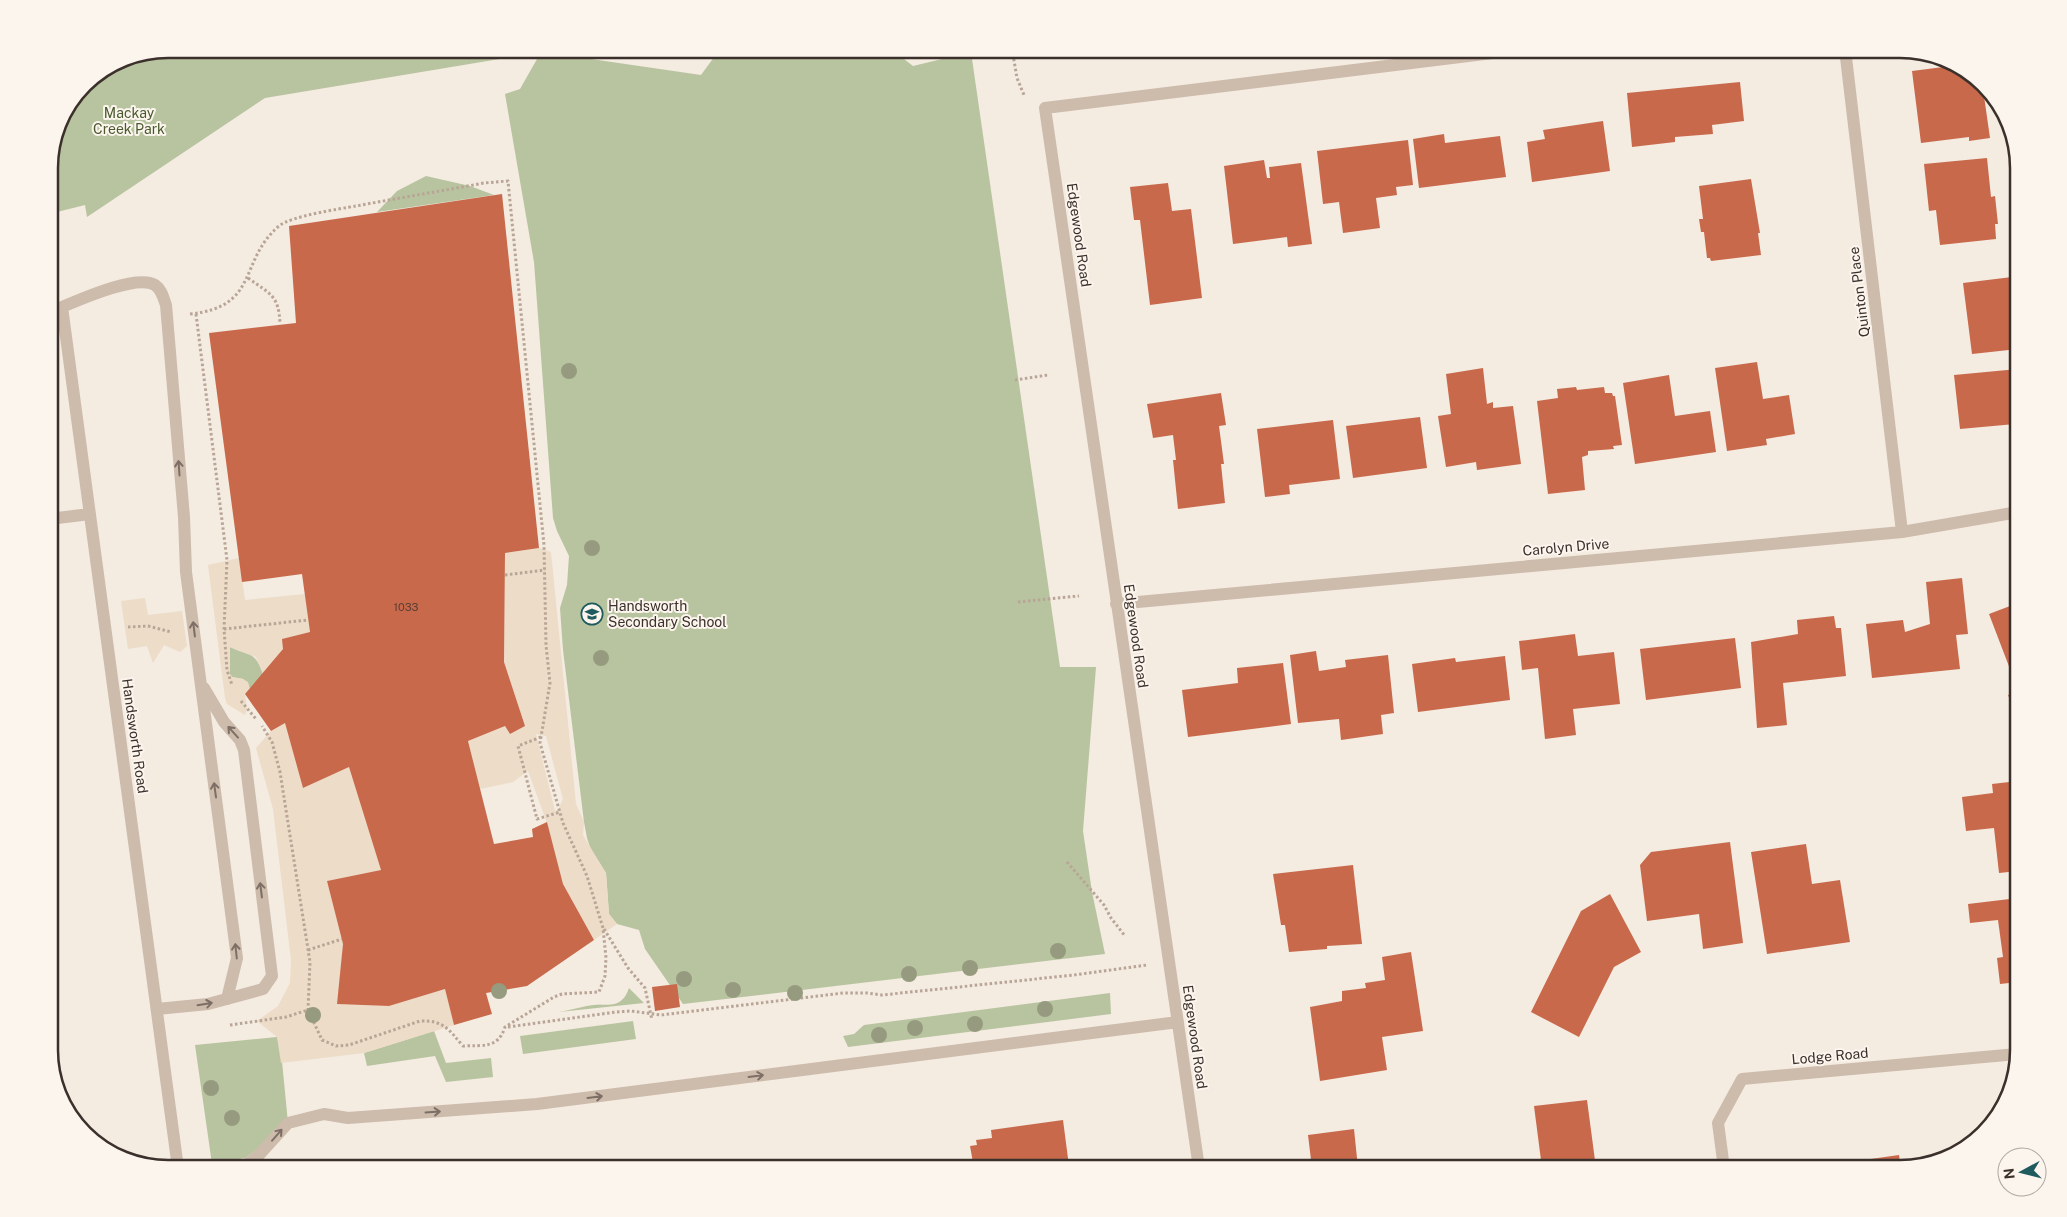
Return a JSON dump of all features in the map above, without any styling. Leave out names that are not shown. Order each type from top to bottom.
[{"type":"street","points":[[1045,108],[1452,58]]},
{"type":"street","name":"Quinton Place","points":[[1846,58],[1902,532]]},
{"type":"street","name":"Edgewood Road","points":[[1045,108],[1198,1160]]},
{"type":"street","name":"Handsworth Road","points":[[177,1160],[62,308],[96,293],[132,284],[148,282],[162,291],[167,316],[184,517],[186,572],[201,682]]},
{"type":"street","name":"Carolyn Drive","points":[[1116,604],[1902,532],[2009,513]]},
{"type":"street","points":[[58,518],[90,514]]},
{"type":"street","points":[[201,682],[237,958],[227,999]]},
{"type":"street","points":[[157,1009],[208,1004],[264,989],[272,976],[244,750],[240,740],[224,722],[201,682]]},
{"type":"street","points":[[252,1160],[288,1123],[324,1114],[348,1118],[537,1104],[1178,1022]]},
{"type":"street","name":"Lodge Road","points":[[1723,1160],[1718,1123],[1742,1079],[2010,1055]]},
{"type":"path","points":[[1014,58],[1017,78],[1026,100],[1045,108]]},
{"type":"path","points":[[235,692],[227,670],[224,630],[227,560],[196,314],[210,311],[234,298],[248,278],[251,265],[270,236],[281,225],[315,214],[484,183],[508,181],[544,536],[546,645],[550,683],[540,743],[563,823],[587,876],[603,928],[606,958],[605,976],[599,992],[562,994],[537,1006],[505,1027],[501,1037],[494,1044],[463,1046],[447,1027],[432,1021],[420,1022],[349,1045],[336,1046],[322,1040],[308,1010],[310,962],[276,755],[268,734],[238,698]]},
{"type":"path","points":[[248,278],[276,300],[280,310],[280,324]]},
{"type":"path","points":[[1014,380],[1048,375]]},
{"type":"path","points":[[505,575],[545,570]]},
{"type":"path","points":[[1018,602],[1078,596]]},
{"type":"path","points":[[224,630],[308,620]]},
{"type":"path","points":[[125,628],[139,625],[172,633]]},
{"type":"path","points":[[541,737],[518,746],[537,819],[560,812]]},
{"type":"path","points":[[1066,862],[1104,905],[1125,936]]},
{"type":"path","points":[[603,928],[628,968],[645,988],[652,1020]]},
{"type":"path","points":[[308,950],[342,939]]},
{"type":"path","points":[[505,1027],[616,1012],[631,1011],[661,1015],[843,993],[882,995],[1074,975],[1169,962]]},
{"type":"path","points":[[228,1025],[286,1017],[308,1010]]},
{"type":"green space","name":"Mackay Creek Park","points":[[153,58],[505,58],[265,98],[87,217],[85,205],[58,212],[58,153],[61,139],[76,106],[90,90],[106,76],[132,63]]},
{"type":"green space","points":[[538,58],[584,58],[701,75],[713,58],[903,58],[913,66],[946,58],[972,58],[1060,667],[1096,667],[1083,831],[1092,892],[1105,954],[683,1004],[645,949],[639,930],[617,924],[609,914],[606,873],[591,850],[584,822],[563,650],[560,608],[567,585],[569,556],[553,518],[534,262],[505,94],[520,89]]},
{"type":"green space","points":[[426,176],[470,186],[494,195],[377,212],[397,191]]},
{"type":"green space","points":[[230,647],[255,658],[260,667],[263,674],[250,689],[243,679],[232,677],[230,674]]},
{"type":"green space","points":[[629,988],[644,1003],[559,1012],[590,1006],[615,1004],[623,999]]},
{"type":"green space","points":[[1110,993],[1111,1014],[848,1047],[843,1036],[854,1034],[864,1025]]},
{"type":"green space","points":[[633,1021],[636,1039],[523,1054],[520,1036]]},
{"type":"green space","points":[[434,1031],[446,1063],[491,1058],[493,1077],[446,1082],[435,1056],[367,1066],[364,1053]]},
{"type":"green space","points":[[277,1037],[281,1051],[288,1123],[268,1142],[245,1158],[211,1160],[195,1045]]},
{"type":"shaded area","points":[[539,548],[551,552],[576,804],[584,822],[583,835],[606,873],[609,914],[617,924],[594,940],[563,884],[547,823],[528,771],[513,782],[480,789],[468,741],[505,726],[510,734],[525,726],[504,662],[505,553]],"holes":[[[536,734],[546,736],[563,799],[559,808],[562,808],[555,811]]]},
{"type":"shaded area","points":[[239,558],[245,600],[305,594],[310,632],[283,639],[283,649],[263,674],[256,657],[230,647],[230,674],[232,677],[248,682],[250,689],[245,694],[247,708],[245,715],[227,704],[225,698],[208,565]]},
{"type":"shaded area","points":[[145,598],[148,615],[182,611],[187,646],[180,652],[164,645],[153,663],[147,646],[128,649],[121,601]]},
{"type":"shaded area","points":[[285,723],[303,788],[349,767],[381,870],[327,881],[343,944],[338,1004],[389,1006],[445,989],[454,1025],[364,1053],[281,1063],[277,1037],[257,1021],[278,1006],[290,983],[291,960],[273,809],[256,748],[271,731]]},
{"type":"building","points":[[1943,67],[1966,80],[1984,98],[1990,138],[1969,141],[1969,137],[1921,143],[1912,71]]},
{"type":"building","points":[[1740,82],[1744,121],[1712,125],[1713,134],[1675,137],[1675,142],[1632,147],[1627,93]]},
{"type":"building","points":[[1603,121],[1610,171],[1532,182],[1527,142],[1545,139],[1543,130]]},
{"type":"building","points":[[1444,134],[1445,143],[1500,136],[1506,177],[1419,188],[1413,139]]},
{"type":"building","points":[[1408,140],[1413,185],[1396,187],[1397,195],[1376,198],[1380,228],[1343,233],[1339,202],[1323,204],[1317,151]]},
{"type":"building","points":[[1987,158],[1991,197],[1995,196],[1998,224],[1995,224],[1996,239],[1940,245],[1936,210],[1929,211],[1924,164]]},
{"type":"building","points":[[1264,160],[1267,178],[1270,178],[1269,167],[1301,163],[1312,244],[1288,247],[1287,237],[1233,244],[1224,166]]},
{"type":"building","points":[[1751,179],[1760,233],[1758,233],[1761,255],[1711,261],[1710,258],[1707,258],[1704,232],[1701,232],[1699,219],[1703,219],[1699,186]]},
{"type":"building","points":[[1168,183],[1172,211],[1191,209],[1202,298],[1150,305],[1140,220],[1134,220],[1130,187]]},
{"type":"building","points":[[502,194],[539,548],[505,553],[504,662],[525,726],[510,734],[505,726],[468,741],[494,844],[533,837],[532,829],[547,822],[563,884],[594,940],[527,986],[486,993],[492,1014],[454,1025],[445,989],[389,1006],[337,1004],[343,944],[327,881],[381,870],[349,767],[303,788],[285,723],[271,731],[245,694],[283,649],[282,639],[310,632],[302,574],[242,582],[209,333],[296,323],[289,226]]},
{"type":"building","points":[[2009,277],[2009,350],[1972,354],[1963,283]]},
{"type":"building","points":[[1757,362],[1763,399],[1789,395],[1795,434],[1766,439],[1767,445],[1727,451],[1715,368]]},
{"type":"building","points":[[1483,368],[1487,404],[1493,402],[1493,408],[1513,406],[1521,464],[1477,470],[1476,462],[1446,467],[1438,416],[1451,414],[1446,374]]},
{"type":"building","points":[[2009,370],[2009,425],[1960,429],[1954,375]]},
{"type":"building","points":[[1669,375],[1675,416],[1710,411],[1716,452],[1635,464],[1623,383]]},
{"type":"building","points":[[1576,387],[1577,390],[1604,387],[1605,393],[1612,393],[1615,396],[1622,445],[1613,446],[1614,449],[1588,451],[1588,455],[1582,457],[1585,490],[1548,494],[1537,401],[1558,398],[1557,389]]},
{"type":"building","points":[[1221,393],[1226,425],[1219,426],[1224,464],[1221,464],[1225,503],[1178,509],[1173,460],[1176,460],[1173,435],[1153,438],[1147,404]]},
{"type":"building","points":[[1420,417],[1427,468],[1353,478],[1346,426]]},
{"type":"building","points":[[1333,420],[1340,479],[1289,485],[1290,494],[1265,497],[1257,429]]},
{"type":"building","points":[[1962,578],[1968,634],[1956,635],[1960,669],[1872,678],[1866,624],[1903,620],[1905,632],[1930,624],[1926,582]]},
{"type":"building","points":[[2010,606],[2010,668],[1989,614]]},
{"type":"building","points":[[1834,616],[1836,628],[1841,628],[1846,676],[1783,683],[1787,725],[1757,728],[1751,642],[1798,634],[1797,620]]},
{"type":"building","points":[[1575,634],[1578,656],[1614,652],[1620,704],[1573,709],[1576,735],[1545,739],[1538,668],[1522,670],[1519,641]]},
{"type":"building","points":[[1735,638],[1741,688],[1646,700],[1640,649]]},
{"type":"building","points":[[1316,651],[1319,671],[1346,667],[1345,660],[1388,655],[1394,713],[1381,715],[1383,734],[1341,740],[1339,719],[1298,723],[1290,655]]},
{"type":"building","points":[[1505,656],[1510,700],[1418,712],[1412,664],[1455,658],[1456,662]]},
{"type":"building","points":[[1283,663],[1291,724],[1188,737],[1182,690],[1238,683],[1237,668]]},
{"type":"building","points":[[2010,782],[2010,872],[1999,873],[1994,828],[1966,831],[1962,797],[1993,793],[1992,784]]},
{"type":"building","points":[[1730,842],[1743,943],[1703,949],[1699,914],[1647,921],[1640,865],[1651,852]]},
{"type":"building","points":[[1806,844],[1812,884],[1840,880],[1850,942],[1767,954],[1751,852]]},
{"type":"building","points":[[1353,865],[1362,944],[1327,946],[1327,949],[1289,952],[1285,925],[1281,925],[1273,874]]},
{"type":"building","points":[[1610,894],[1641,952],[1614,967],[1579,1037],[1531,1012],[1581,911]]},
{"type":"building","points":[[2010,899],[2010,983],[2000,984],[1997,958],[2003,957],[1998,920],[1970,923],[1968,904]]},
{"type":"building","points":[[1411,952],[1423,1031],[1382,1037],[1387,1070],[1320,1081],[1310,1007],[1342,1001],[1342,991],[1366,988],[1365,983],[1385,980],[1382,957]]},
{"type":"building","points":[[677,984],[680,1007],[655,1011],[652,987]]},
{"type":"building","points":[[1587,1100],[1595,1160],[1541,1160],[1534,1106]]},
{"type":"building","points":[[1063,1120],[1068,1160],[973,1160],[970,1146],[977,1145],[976,1140],[992,1138],[991,1130]]},
{"type":"building","points":[[1354,1129],[1357,1160],[1311,1160],[1308,1135]]},
{"type":"building","points":[[1899,1155],[1900,1160],[1899,1160],[1864,1160]]},
{"type":"place","name":"Handsworth Secondary School","points":[[592,614]]}]
